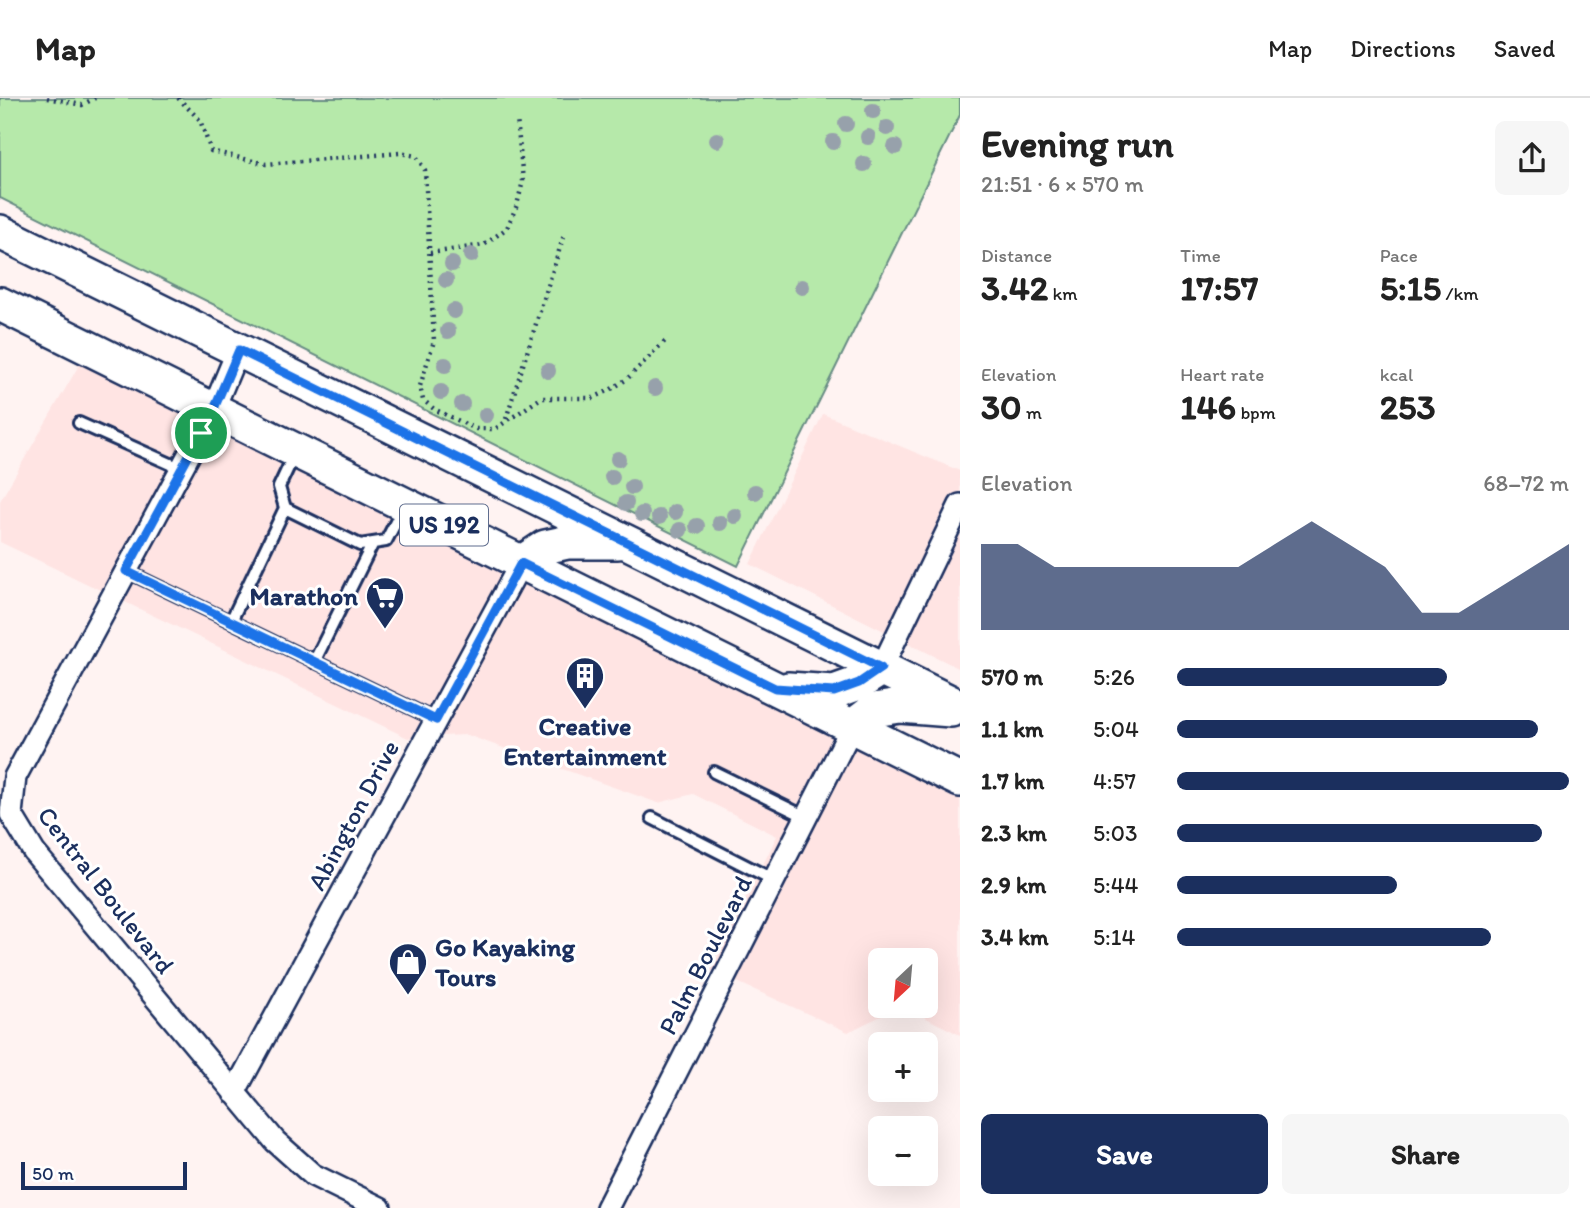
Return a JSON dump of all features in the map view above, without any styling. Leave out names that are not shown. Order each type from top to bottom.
[{"type":"main road","name":"US 192","points":[[0,232],[960,709]]},
{"type":"main road","points":[[0,251],[63,264]]},
{"type":"main road","name":"US 192","points":[[0,304],[960,780]]},
{"type":"main road","points":[[521,563],[545,547],[568,542],[627,542]]},
{"type":"main road","points":[[775,688],[834,692],[859,683],[881,668]]},
{"type":"main road","points":[[852,727],[874,710],[900,706],[960,709]]},
{"type":"street","name":"Central Boulevard","points":[[239,350],[213,411],[16,777],[11,814],[34,852],[275,1141],[313,1175],[380,1208]]},
{"type":"street","points":[[881,668],[960,505]]},
{"type":"street","name":"Abington Drive","points":[[234,1093],[521,563]]},
{"type":"street","name":"Palm Boulevard","points":[[607,1208],[852,727]]},
{"type":"lane","points":[[79,423],[182,469]]},
{"type":"lane","points":[[230,621],[285,508],[279,487],[296,452]]},
{"type":"lane","points":[[285,508],[360,545],[386,541],[405,505]]},
{"type":"lane","points":[[314,662],[373,543]]},
{"type":"lane","points":[[126,571],[436,720]]},
{"type":"lane","points":[[714,772],[806,817]]},
{"type":"lane","points":[[652,818],[774,880]]},
{"type":"path","points":[[47,98],[82,104],[95,98]]},
{"type":"path","points":[[178,98],[200,120],[211,150],[266,163],[400,153],[416,156],[425,170],[434,341],[420,386],[423,400],[434,409],[476,429],[495,429],[541,398],[593,398],[610,390],[627,379],[665,341]]},
{"type":"path","points":[[430,253],[484,245],[507,228],[523,181],[517,119]]},
{"type":"path","points":[[506,420],[564,235]]},
{"type":"shaded area","points":[[82,360],[504,569],[413,737],[408,738],[0,542],[0,501]]},
{"type":"shaded area","points":[[823,414],[960,471],[960,669],[750,564]]},
{"type":"shaded area","points":[[525,579],[836,733],[714,972],[711,970],[777,836],[693,794],[658,803],[467,735],[440,736]]},
{"type":"shaded area","points":[[857,743],[960,794],[960,1035],[926,1018],[938,1018],[938,948],[868,948],[868,1018],[877,1018],[848,1032],[735,981]]},
{"type":"green space","points":[[0,98],[960,98],[960,115],[738,566],[0,198]]},
{"type":"place","name":"Marathon","points":[[385,630]]},
{"type":"place","name":"Creative Entertainment","points":[[585,710]]},
{"type":"place","name":"Go Kayaking Tours","points":[[408,996]]},
{"type":"route","points":[[239,350],[881,668],[859,683],[834,692],[775,688],[521,563],[436,720],[126,571],[201,433],[239,350]]}]
